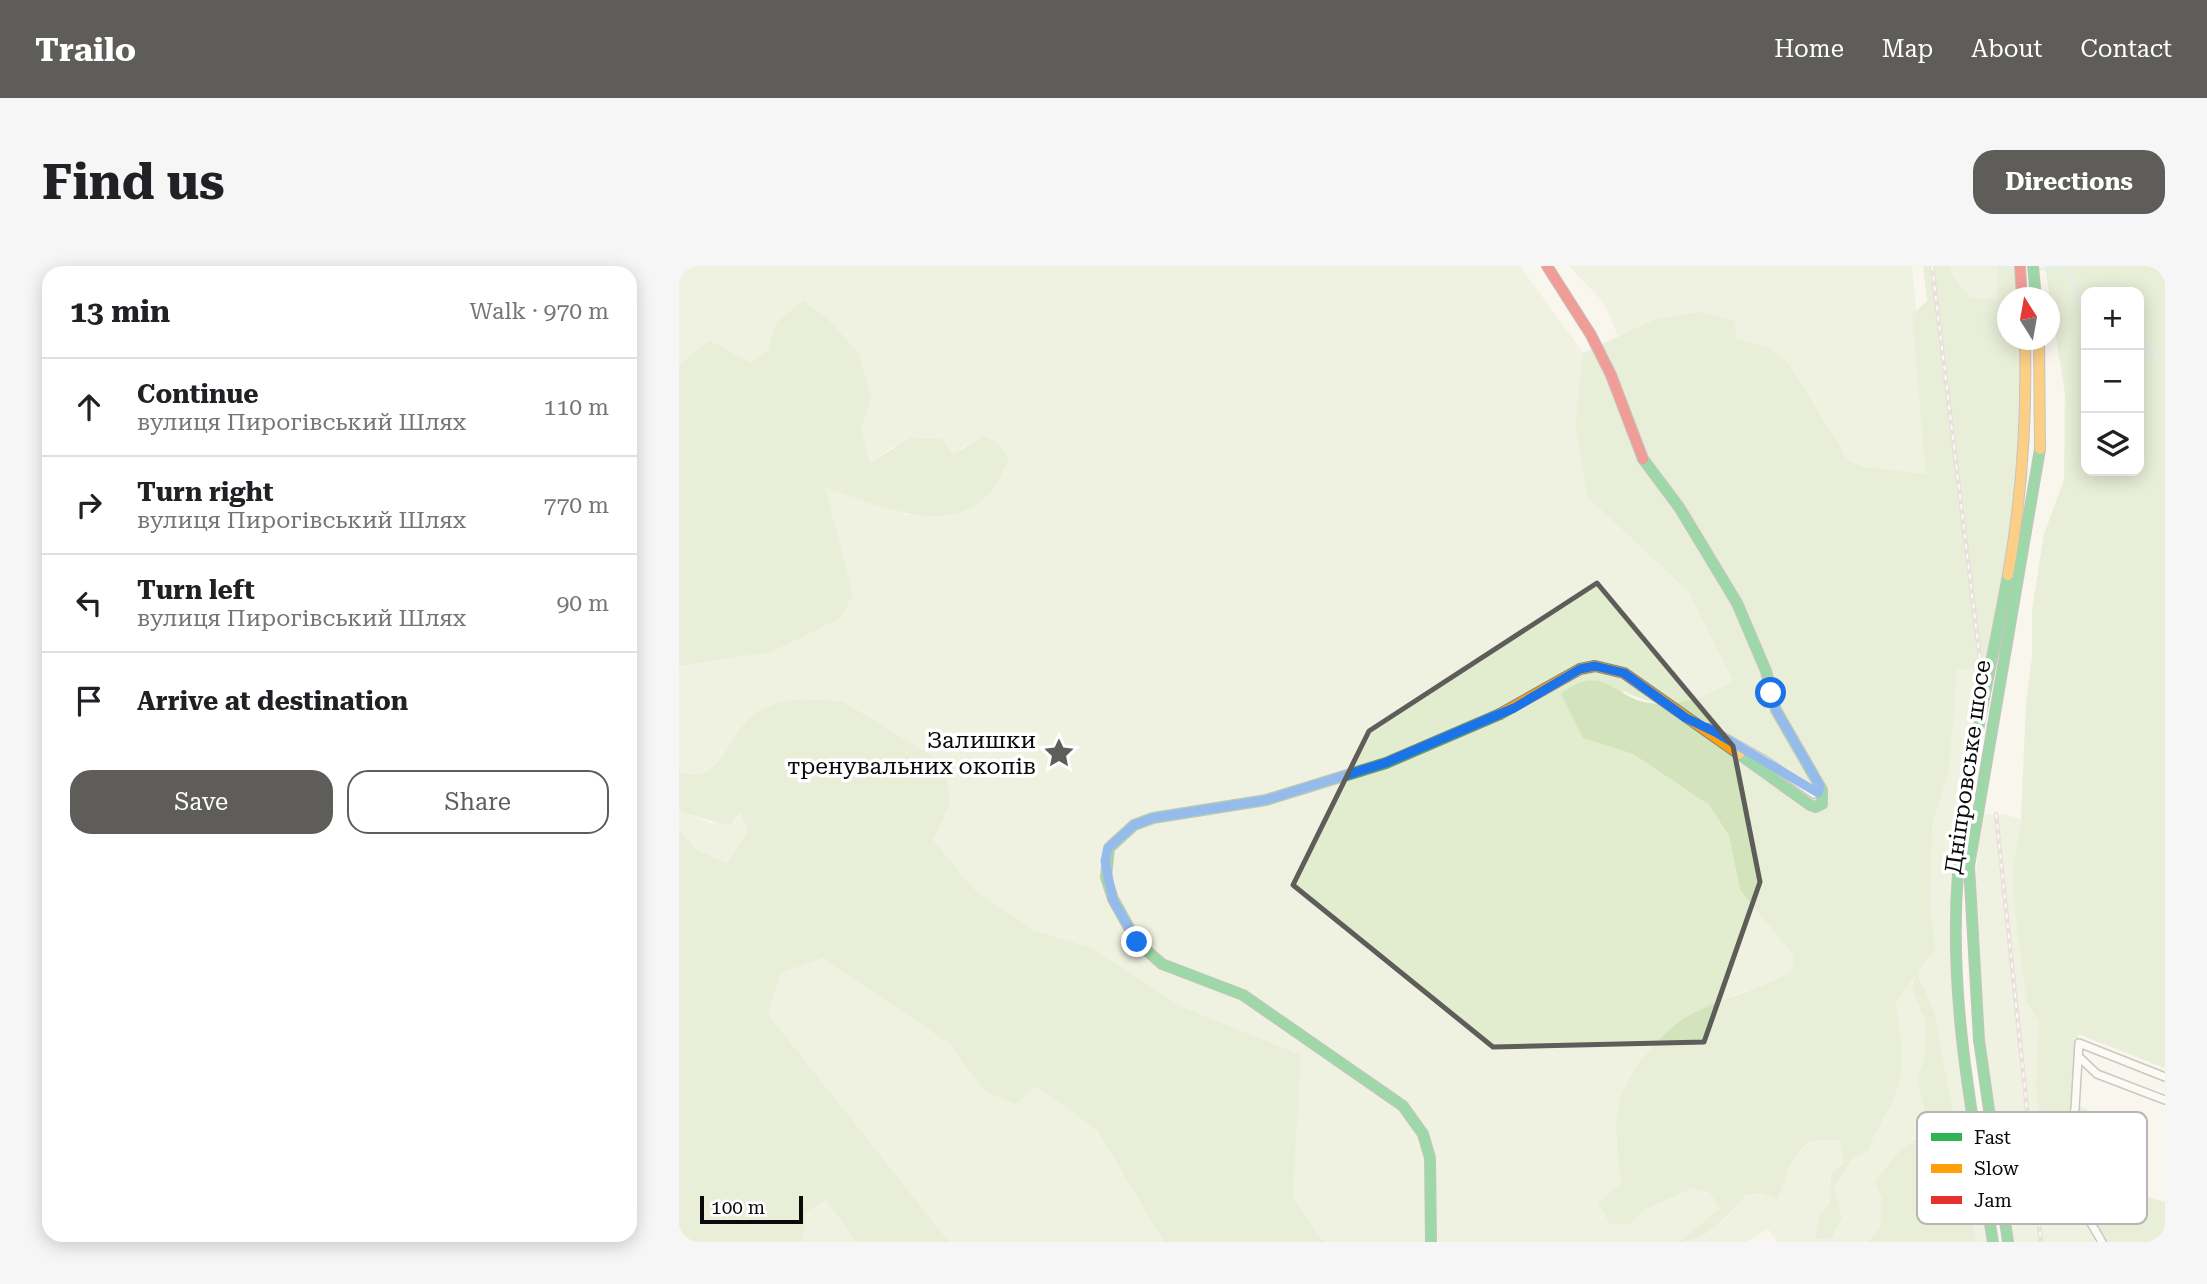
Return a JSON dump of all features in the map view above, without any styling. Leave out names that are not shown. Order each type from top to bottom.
[{"type":"street","points":[[1431,1242],[1430,1158],[1423,1135],[1403,1106],[1243,995],[1162,964],[1137,942],[1113,900],[1106,877],[1108,848],[1134,825],[1153,818],[1266,800],[1385,763],[1514,708],[1580,669],[1595,666],[1624,673],[1810,805],[1816,807],[1822,804],[1820,786],[1776,710],[1766,671],[1737,603],[1679,507],[1641,457],[1611,375],[1591,335],[1547,266]]},
{"type":"street","points":[[2020,266],[2021,287]]},
{"type":"street","points":[[2033,266],[2035,287]]},
{"type":"street","name":"Дніпровське шосе","points":[[1971,1112],[1956,947],[1958,875],[1977,733],[2013,556],[2022,489],[2027,423],[2025,350]]},
{"type":"street","name":"Дніпровське шосе","points":[[1989,1112],[1979,1040],[1969,866],[1982,776],[2041,444],[2039,350]]},
{"type":"street","points":[[1686,718],[1765,760],[1814,794],[1820,786]]},
{"type":"street","points":[[2074,1112],[2078,1043],[2165,1077]]},
{"type":"street","points":[[2079,1057],[2097,1074],[2165,1100]]},
{"type":"street","name":"Дніпровське шосе","points":[[1990,1224],[1993,1242]]},
{"type":"street","name":"Дніпровське шосе","points":[[2005,1224],[2008,1242]]},
{"type":"street","points":[[2091,1224],[2102,1242]]},
{"type":"highlighted area","points":[[1597,583],[1733,746],[1760,882],[1704,1042],[1493,1047],[1293,885],[1369,731]]},
{"type":"green space","points":[[679,266],[1520,266],[1583,353],[1575,426],[1587,497],[1688,591],[1733,683],[1692,700],[1667,704],[1624,691],[1584,738],[1633,754],[1709,805],[1729,836],[1740,890],[1793,955],[1792,971],[1769,985],[1731,996],[1616,1142],[1628,1225],[1646,1209],[1693,1188],[1710,1193],[1720,1209],[1678,1242],[1324,1242],[1293,1196],[1301,1055],[1183,1007],[1089,947],[1033,930],[974,889],[933,840],[950,804],[746,721],[727,751],[712,767],[692,774],[679,772],[679,666],[771,652],[825,488],[909,515],[969,443],[952,455],[894,446],[870,463],[861,429],[871,398],[777,323],[768,351],[751,363],[709,340],[679,366]]},
{"type":"green space","points":[[1569,266],[1912,266],[1955,682],[1957,670],[1991,666],[1977,733],[1955,947],[1975,1112],[1953,1112],[1935,1014],[1918,974],[1912,991],[1926,1022],[1925,1057],[1917,1079],[1925,1112],[1917,1112],[1917,1137],[1888,1163],[1881,1228],[1868,1242],[1777,1242],[1768,1229],[1746,1242],[1687,1242],[1723,1222],[1746,1195],[1762,1193],[1778,1200],[1791,1162],[1810,1141],[1839,1140],[1844,1163],[1831,1174],[1830,1205],[1816,1239],[1832,1238],[1842,1217],[1834,1188],[1851,1160],[1868,1151],[1899,1085],[1902,1061],[1900,1037],[1894,1002],[1604,303]]},
{"type":"green space","points":[[1923,266],[1950,266],[1951,274],[1971,298],[1997,299],[1997,350],[2025,350],[2027,423],[1991,666],[1957,670],[1949,768],[1932,826],[1930,904],[1935,949],[1917,972],[1935,1014],[1953,1112],[1925,1112],[1917,1079],[1925,1057],[1926,1022],[1912,991],[1917,973],[1895,1002],[1901,1049],[1899,1085],[1868,1151],[1851,1160],[1834,1188],[1842,1217],[1832,1238],[1816,1239],[1820,1213],[1830,1204],[1831,1174],[1844,1163],[1839,1140],[1809,1141],[1791,1162],[1778,1200],[1762,1193],[1746,1195],[1716,1226],[1688,1241],[1678,1242],[1720,1209],[1710,1193],[1693,1188],[1646,1209],[1628,1225],[1610,1224],[1598,1202],[1622,1184],[1616,1128],[1618,1109],[1635,1070],[1655,1044],[1678,1023],[1701,1009],[1767,984],[1792,971],[1793,955],[1740,890],[1729,836],[1709,805],[1633,754],[1583,738],[1561,694],[1575,684],[1588,680],[1608,684],[1638,700],[1662,704],[1703,696],[1733,682],[1688,591],[1587,497],[1575,426],[1583,353],[1656,319],[1699,312],[1735,321],[1736,339],[1767,347],[1789,364],[1847,459],[1862,467],[1926,474],[1912,315],[1927,301]]},
{"type":"green space","points":[[1950,266],[1998,266],[1997,299],[1971,298],[1951,274]]},
{"type":"green space","points":[[1998,266],[2020,266],[2021,287],[1997,287]]},
{"type":"green space","points":[[2045,266],[2165,266],[2165,1068],[2078,1034],[2075,1081],[2069,1112],[2039,1112],[2036,1084],[2039,1021],[2027,1004],[2015,910],[2013,867],[2021,819],[2026,704],[2032,657],[2032,610],[2044,534],[2064,480],[2065,394],[2058,350],[2060,287],[2048,287]]},
{"type":"green space","points":[[803,301],[828,319],[859,354],[871,398],[861,429],[870,463],[910,438],[942,439],[952,455],[984,436],[998,443],[1009,460],[990,494],[968,509],[949,515],[907,513],[825,488],[853,595],[840,618],[771,652],[679,666],[679,366],[709,340],[751,363],[768,351],[776,323]]},
{"type":"green space","points":[[796,700],[842,701],[945,764],[950,804],[933,840],[974,889],[1033,930],[1089,947],[1183,1007],[1301,1055],[1293,1196],[1324,1242],[1164,1242],[1097,1130],[1036,1086],[1015,1104],[983,1090],[951,1045],[823,958],[781,973],[768,1014],[949,1242],[856,1242],[826,1200],[806,1212],[802,1242],[679,1242],[679,830],[697,850],[727,863],[748,831],[740,812],[729,826],[682,812],[679,805],[679,772],[703,773],[712,768],[748,720],[773,705]]},
{"type":"green space","points":[[679,805],[683,812],[711,823],[734,821],[740,811],[748,831],[727,863],[697,850],[679,830]]},
{"type":"green space","points":[[2003,814],[2021,819],[2013,867],[2027,1004],[2039,1021],[2036,1083],[2040,1112],[1992,1112],[1977,991],[1976,885],[1981,815]]},
{"type":"green space","points":[[823,958],[951,1045],[983,1090],[1036,1085],[1097,1130],[1164,1242],[949,1242],[768,1014],[781,973]]},
{"type":"green space","points":[[2079,1106],[2091,1112],[2077,1112]]},
{"type":"green space","points":[[1917,1138],[1917,1224],[1973,1224],[1976,1242],[1868,1242],[1881,1227],[1882,1199],[1875,1183],[1898,1153]]},
{"type":"green space","points":[[2147,1196],[2165,1202],[2165,1242],[2102,1242],[2092,1224],[2147,1224]]},
{"type":"green space","points":[[826,1200],[856,1242],[802,1242],[806,1212]]},
{"type":"green space","points":[[1973,1224],[1989,1224],[1991,1242],[1976,1242]]},
{"type":"green space","points":[[2010,1224],[2085,1224],[2095,1242],[2013,1242]]},
{"type":"waterway","points":[[1998,266],[2017,269]]},
{"type":"waterway","points":[[2036,269],[2065,268],[2081,299]]},
{"type":"waterway","points":[[2144,345],[2165,359]]},
{"type":"railway","points":[[1932,266],[1980,660]]},
{"type":"railway","points":[[1996,814],[2027,1112]]},
{"type":"railway","points":[[2039,1224],[2041,1242]]},
{"type":"traffic: fast","points":[[2033,266],[2035,287]]},
{"type":"traffic: fast","points":[[1989,1112],[1979,1040],[1969,866],[2040,449]]},
{"type":"traffic: fast","points":[[1643,459],[1679,507],[1737,603],[1766,671],[1776,710],[1822,790],[1822,804],[1816,807],[1810,805],[1739,754]]},
{"type":"traffic: fast","points":[[1972,1112],[1964,1059],[1956,966],[1958,873],[1979,723],[2008,575]]},
{"type":"traffic: fast","points":[[1431,1242],[1430,1158],[1423,1134],[1403,1106],[1243,995],[1162,964],[1137,942],[1113,899],[1106,877],[1109,848],[1134,825],[1153,818],[1266,800],[1386,763],[1500,714]]},
{"type":"traffic: fast","points":[[1990,1224],[1993,1242]]},
{"type":"traffic: fast","points":[[2005,1224],[2008,1242]]},
{"type":"traffic: slow","points":[[2008,575],[2023,458],[2025,350]]},
{"type":"traffic: slow","points":[[2039,350],[2040,449]]},
{"type":"traffic: slow","points":[[1500,714],[1580,669],[1595,666],[1624,673],[1739,754]]},
{"type":"traffic: jam","points":[[1547,266],[1591,335],[1611,375],[1643,459]]},
{"type":"traffic: jam","points":[[2020,266],[2021,287]]},
{"type":"place","name":"Залишки тренувальних окопів","points":[[1059,753]]},
{"type":"route","points":[[1137,942],[1113,900],[1106,877],[1105,861],[1108,848],[1134,825],[1153,818],[1266,800],[1385,763],[1467,731],[1514,708],[1580,669],[1595,666],[1624,673],[1686,718],[1765,760],[1814,794],[1818,793],[1820,786],[1796,749],[1776,710],[1771,693]]}]
